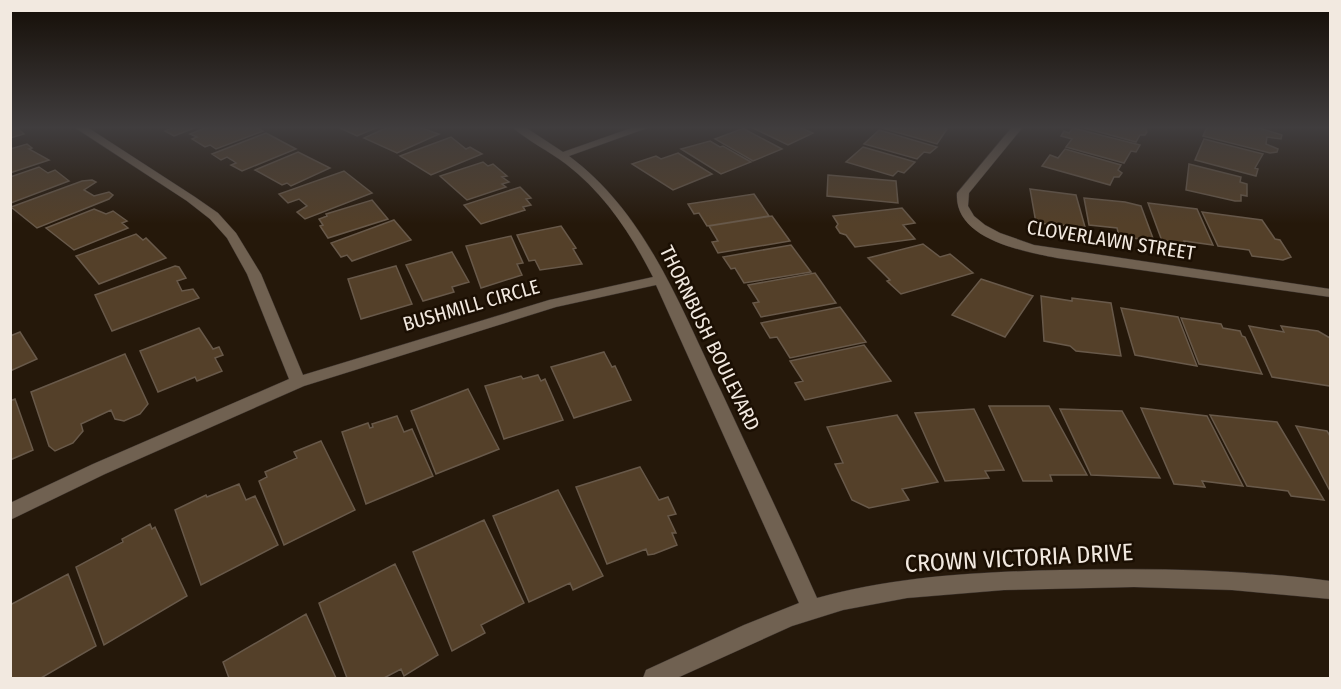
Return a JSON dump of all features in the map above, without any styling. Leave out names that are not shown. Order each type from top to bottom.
[{"type":"street","points":[[128,159],[214,216],[232,236],[254,274],[297,382]]},
{"type":"street","name":"THORNBUSH BOULEVARD","points":[[567,159],[617,208],[635,233],[782,538],[812,609]]},
{"type":"street","name":"CLOVERLAWN STREET","points":[[992,159],[961,198],[965,212],[975,222],[1004,241],[1026,249],[1057,254],[1330,293]]},
{"type":"street","name":"BUSHMILL CIRCLE","points":[[10,512],[109,464],[297,382],[369,357],[554,303],[659,280]]},
{"type":"street","name":"CROWN VICTORIA DRIVE","points":[[654,678],[743,637],[812,609],[893,590],[1005,580],[1201,578],[1285,583],[1330,590]]},
{"type":"building","points":[[10,159],[49,160],[10,173]]},
{"type":"building","points":[[230,159],[271,159],[242,171],[231,165],[236,163]]},
{"type":"building","points":[[281,159],[312,159],[330,168],[291,186],[287,183],[282,185],[255,170]]},
{"type":"building","points":[[405,159],[469,159],[431,175]]},
{"type":"building","points":[[647,159],[688,159],[712,174],[673,190],[632,164]]},
{"type":"building","points":[[697,159],[746,159],[751,162],[721,174]]},
{"type":"building","points":[[849,159],[905,159],[915,162],[904,173],[898,171],[893,176],[846,162]]},
{"type":"building","points":[[1047,159],[1101,159],[1121,165],[1118,170],[1122,173],[1119,177],[1114,177],[1110,185],[1042,166]]},
{"type":"building","points":[[1110,159],[1126,159],[1124,163]]},
{"type":"building","points":[[1260,159],[1255,168],[1258,169],[1256,176],[1195,160]]},
{"type":"building","points":[[483,162],[488,166],[493,164],[507,176],[502,177],[509,182],[502,184],[506,187],[467,200],[440,176]]},
{"type":"building","points":[[1189,164],[1241,177],[1240,182],[1247,184],[1247,196],[1241,195],[1241,201],[1235,201],[1186,190]]},
{"type":"building","points":[[39,167],[48,173],[55,170],[69,181],[11,203],[10,177]]},
{"type":"building","points":[[344,171],[372,193],[305,219],[297,212],[307,206],[299,199],[288,203],[279,194]]},
{"type":"building","points":[[828,175],[896,181],[898,203],[827,196]]},
{"type":"building","points":[[82,181],[96,182],[84,190],[94,196],[109,192],[113,195],[109,199],[37,228],[11,207]]},
{"type":"building","points":[[520,187],[531,198],[526,199],[531,205],[523,207],[525,210],[481,224],[464,205]]},
{"type":"building","points":[[1030,189],[1076,195],[1085,227],[1036,223]]},
{"type":"building","points":[[754,194],[769,216],[707,226],[699,213],[694,214],[688,204]]},
{"type":"building","points":[[1084,198],[1141,206],[1154,241],[1119,236],[1117,228],[1089,225]]},
{"type":"building","points":[[372,200],[388,219],[328,238],[320,226],[323,225],[319,219],[327,216],[326,214]]},
{"type":"building","points":[[1148,203],[1197,209],[1213,245],[1162,241]]},
{"type":"building","points":[[902,208],[915,223],[903,225],[915,239],[855,247],[846,235],[840,233],[833,216]]},
{"type":"building","points":[[94,209],[106,214],[113,211],[127,221],[122,223],[128,228],[74,250],[46,228]]},
{"type":"building","points":[[1202,212],[1262,220],[1275,239],[1280,240],[1291,257],[1283,260],[1252,256],[1249,250],[1218,246]]},
{"type":"building","points":[[772,216],[790,241],[718,253],[712,242],[718,241],[709,226]]},
{"type":"building","points":[[394,220],[411,240],[352,261],[347,255],[341,257],[331,243]]},
{"type":"building","points":[[561,226],[576,248],[573,249],[582,264],[540,270],[535,260],[529,261],[517,235]]},
{"type":"building","points":[[136,234],[143,240],[146,238],[166,258],[99,284],[76,256]]},
{"type":"building","points":[[511,236],[523,263],[517,264],[522,275],[481,288],[466,246]]},
{"type":"building","points":[[923,244],[940,257],[950,254],[973,273],[901,294],[868,258]]},
{"type":"building","points":[[791,245],[811,272],[744,283],[735,268],[731,269],[723,257]]},
{"type":"building","points":[[452,252],[469,282],[452,287],[454,292],[423,301],[406,265]]},
{"type":"building","points":[[175,266],[179,267],[186,278],[177,281],[182,291],[193,289],[199,298],[112,331],[95,295]]},
{"type":"building","points":[[396,266],[412,304],[361,319],[348,279]]},
{"type":"building","points":[[815,273],[836,303],[761,317],[753,303],[759,302],[748,285]]},
{"type":"building","points":[[981,279],[1033,296],[1005,337],[952,315]]},
{"type":"building","points":[[1041,296],[1072,301],[1072,298],[1111,303],[1121,356],[1076,351],[1070,346],[1044,341]]},
{"type":"building","points":[[840,307],[866,342],[790,358],[777,337],[770,338],[761,323]]},
{"type":"building","points":[[1121,308],[1178,317],[1197,366],[1135,355]]},
{"type":"building","points":[[1181,318],[1221,324],[1223,328],[1240,331],[1262,374],[1199,364]]},
{"type":"building","points":[[1249,326],[1284,332],[1281,326],[1318,331],[1330,338],[1330,386],[1272,377]]},
{"type":"building","points":[[199,328],[213,349],[219,347],[223,355],[215,358],[222,371],[197,381],[195,377],[158,392],[140,351]]},
{"type":"building","points":[[20,332],[37,359],[10,371],[10,336]]},
{"type":"building","points":[[864,345],[891,381],[805,400],[795,383],[803,381],[790,361]]},
{"type":"building","points":[[604,352],[612,367],[615,366],[631,400],[574,418],[551,367]]},
{"type":"building","points":[[125,354],[148,404],[140,414],[124,421],[115,419],[111,410],[81,424],[83,431],[73,443],[55,451],[49,446],[31,392]]},
{"type":"building","points":[[538,375],[541,381],[545,379],[563,420],[504,439],[485,386],[521,376],[523,379]]},
{"type":"building","points":[[468,389],[499,449],[436,474],[411,411]]},
{"type":"building","points":[[15,399],[33,450],[10,460],[10,401]]},
{"type":"building","points":[[989,406],[1049,406],[1087,475],[1050,475],[1052,481],[1023,481]]},
{"type":"building","points":[[1141,408],[1207,416],[1243,486],[1202,481],[1205,487],[1174,484]]},
{"type":"building","points":[[974,409],[1004,470],[985,471],[989,478],[945,481],[915,413]]},
{"type":"building","points":[[1060,409],[1122,411],[1160,478],[1091,475]]},
{"type":"building","points":[[897,415],[938,482],[902,489],[909,500],[869,508],[852,500],[835,464],[843,463],[827,427]]},
{"type":"building","points":[[1210,415],[1277,422],[1324,500],[1291,496],[1288,491],[1247,486]]},
{"type":"building","points":[[397,416],[404,432],[412,429],[433,476],[366,504],[342,432],[368,423],[370,428],[373,427],[372,424]]},
{"type":"building","points":[[1296,426],[1327,431],[1330,436],[1330,491]]},
{"type":"building","points":[[321,441],[355,510],[284,545],[259,481],[267,477],[265,472],[297,458],[294,452]]},
{"type":"building","points":[[640,467],[659,500],[668,497],[676,514],[668,516],[676,533],[672,533],[677,545],[648,555],[646,549],[607,564],[576,487]]},
{"type":"building","points":[[239,484],[246,500],[255,496],[278,545],[201,585],[175,510],[206,495],[207,497]]},
{"type":"building","points":[[558,490],[603,576],[573,590],[570,583],[529,602],[493,516]]},
{"type":"building","points":[[484,520],[524,603],[481,625],[485,633],[452,651],[413,552]]},
{"type":"building","points":[[150,524],[152,529],[155,527],[187,596],[104,645],[76,567],[123,542],[122,539]]},
{"type":"building","points":[[395,564],[438,655],[404,676],[401,669],[384,678],[347,678],[319,603]]},
{"type":"building","points":[[68,574],[96,646],[41,678],[10,678],[10,605]]},
{"type":"building","points":[[306,614],[336,678],[229,678],[223,662]]}]
